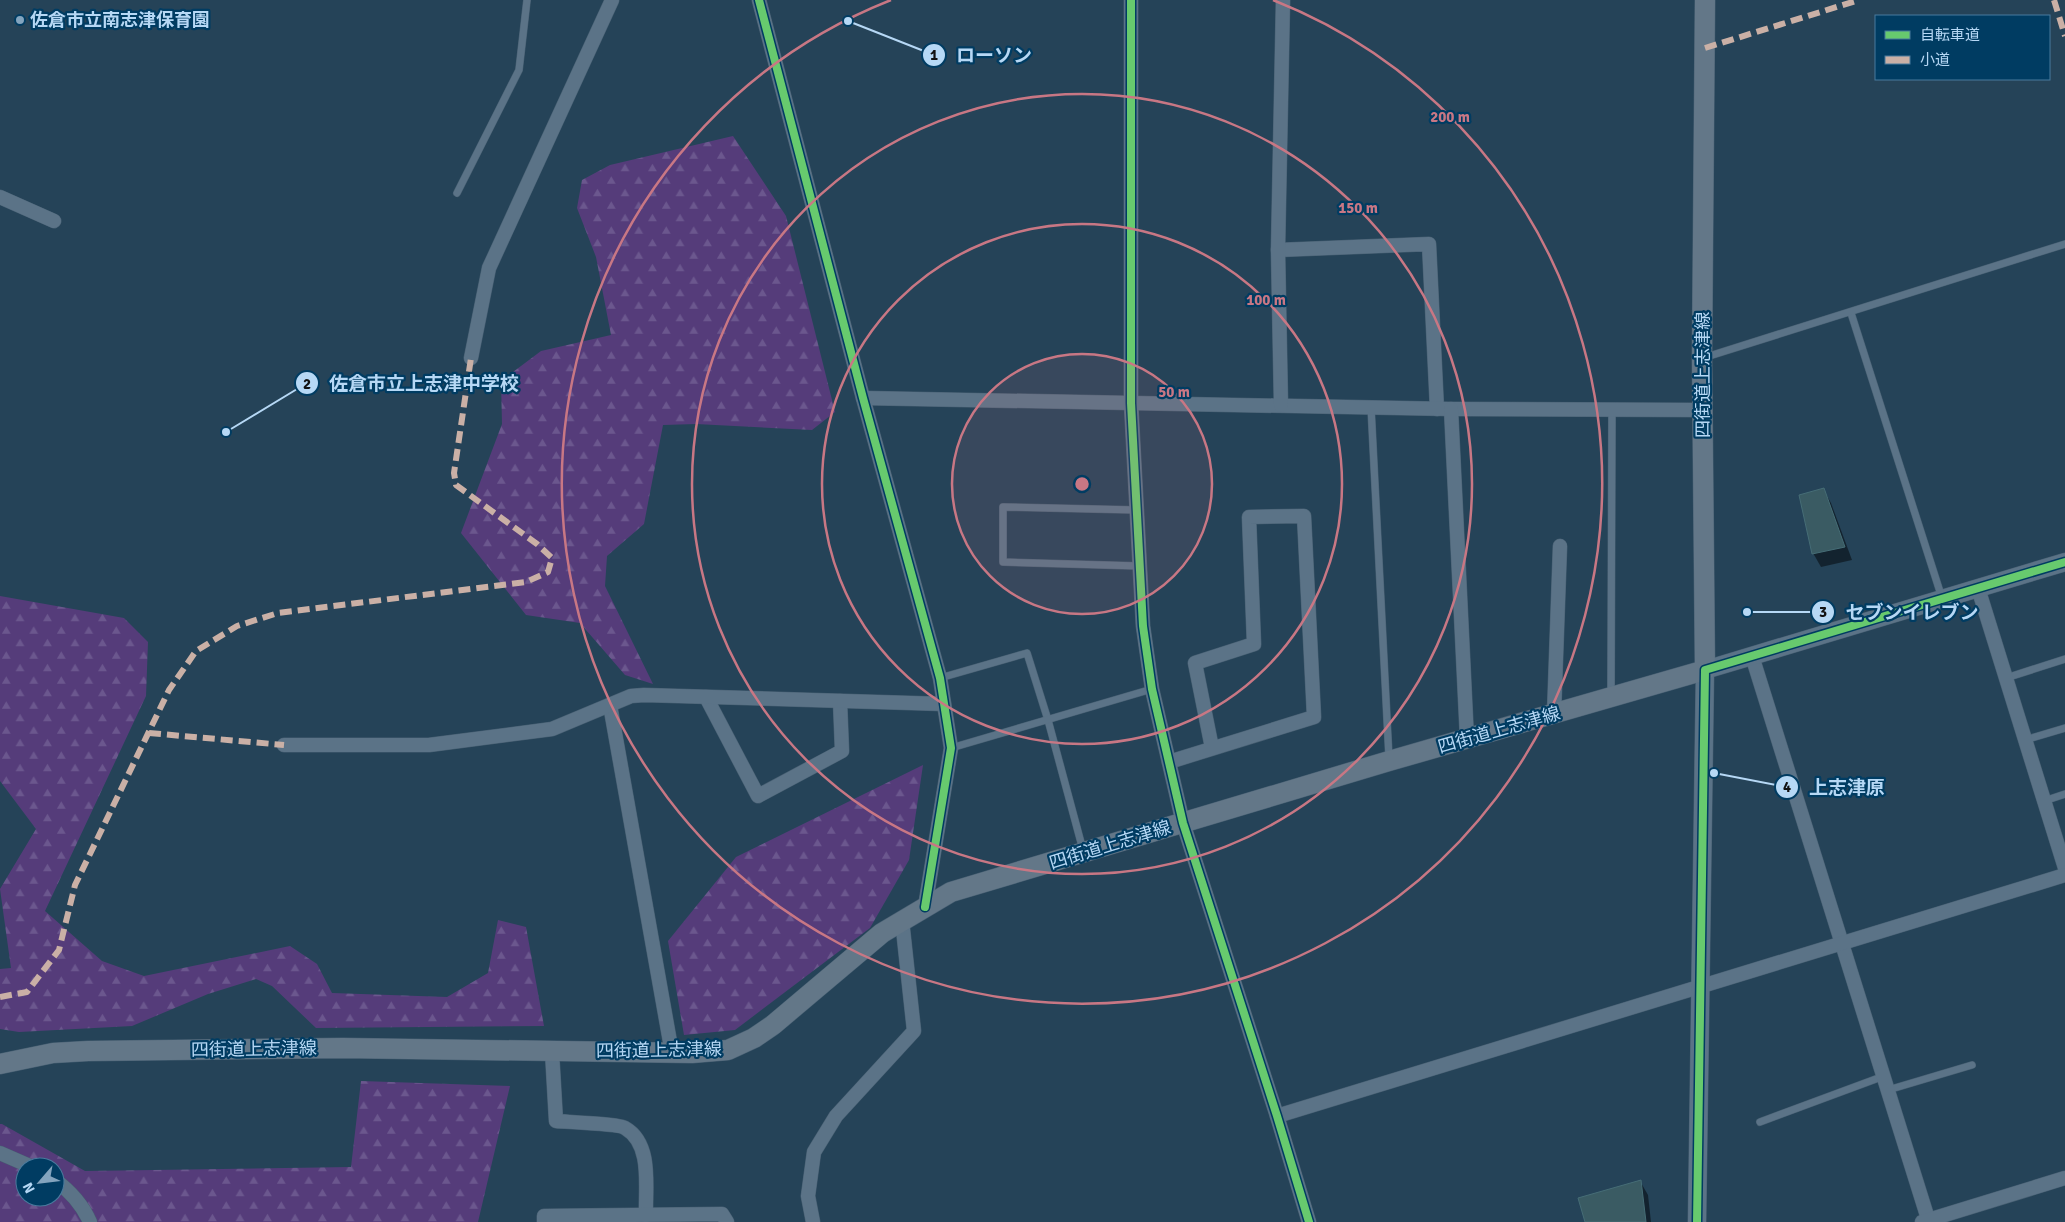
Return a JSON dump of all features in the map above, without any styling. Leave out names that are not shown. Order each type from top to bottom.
[{"type":"main road","name":"四街道上志津線","points":[[0,1064],[53,1052],[88,1051],[343,1048],[672,1053],[728,1050],[754,1038],[773,1025],[882,933],[951,892],[1389,761],[1705,670],[1702,358],[1705,0]]},
{"type":"street","points":[[471,358],[489,268],[612,0]]},
{"type":"street","points":[[759,0],[863,398],[940,678],[951,748],[925,907]]},
{"type":"street","points":[[1131,0],[1131,403],[1143,626],[1152,689],[1183,823],[1309,1222]]},
{"type":"street","points":[[1281,405],[1278,250],[1283,0]]},
{"type":"street","points":[[0,197],[54,221]]},
{"type":"street","points":[[1278,250],[1429,244],[1444,409],[1467,739]]},
{"type":"street","points":[[863,398],[1444,409],[1703,410]]},
{"type":"street","points":[[1169,762],[1314,717],[1304,516],[1249,517],[1254,644],[1195,662],[1212,748]]},
{"type":"street","points":[[1554,714],[1560,546]]},
{"type":"street","points":[[1697,1222],[1705,670],[2065,562]]},
{"type":"street","points":[[1978,588],[2065,868]]},
{"type":"street","points":[[1752,656],[1884,1076],[1927,1221],[2065,1178]]},
{"type":"street","points":[[284,745],[429,745],[552,730],[631,696],[644,695],[944,704]]},
{"type":"street","points":[[706,697],[758,796],[842,751],[840,701]]},
{"type":"street","points":[[610,705],[672,1053]]},
{"type":"street","points":[[1277,1116],[2065,875]]},
{"type":"street","points":[[813,1222],[808,1196],[814,1152],[836,1116],[914,1032],[902,920]]},
{"type":"street","points":[[552,1052],[556,1121],[625,1127],[637,1139],[645,1157],[646,1215]]},
{"type":"street","points":[[0,1153],[15,1160]]},
{"type":"street","points":[[65,1187],[70,1191],[90,1222]]},
{"type":"street","points":[[544,1222],[544,1216],[722,1214],[727,1222]]},
{"type":"lane","points":[[457,193],[519,70],[527,0]]},
{"type":"lane","points":[[1702,358],[1851,313],[2065,244]]},
{"type":"lane","points":[[1851,313],[1942,598]]},
{"type":"lane","points":[[1371,407],[1389,761]]},
{"type":"lane","points":[[1611,697],[1612,409]]},
{"type":"lane","points":[[1137,510],[1003,507],[1004,562],[1140,566]]},
{"type":"lane","points":[[940,678],[1027,653],[1048,720],[1084,852]]},
{"type":"lane","points":[[2006,678],[2065,659]]},
{"type":"lane","points":[[951,748],[1152,689]]},
{"type":"lane","points":[[2025,740],[2065,728]]},
{"type":"lane","points":[[2044,801],[2065,794]]},
{"type":"lane","points":[[1888,1090],[1972,1064]]},
{"type":"lane","points":[[1760,1122],[1884,1076]]},
{"type":"green space","points":[[733,136],[786,216],[835,412],[812,430],[696,424],[663,425],[644,524],[607,556],[605,586],[653,684],[625,675],[580,623],[526,615],[461,533],[502,424],[501,381],[541,351],[611,335],[596,257],[577,208],[582,180],[610,165]]},
{"type":"green space","points":[[0,596],[124,618],[148,642],[146,696],[45,911],[102,961],[144,976],[290,946],[317,964],[332,993],[447,997],[488,973],[498,920],[526,927],[544,1026],[316,1028],[272,986],[256,979],[208,994],[132,1026],[19,1032],[0,1029],[0,969],[11,968],[0,889],[36,829],[0,781]]},
{"type":"green space","points":[[923,765],[909,860],[870,928],[735,1030],[684,1035],[668,941],[736,857]]},
{"type":"green space","points":[[361,1081],[510,1086],[478,1222],[0,1222],[0,1124],[60,1157],[15,1157],[15,1207],[65,1207],[65,1160],[85,1171],[351,1167]]},
{"type":"building","points":[[1824,488],[1845,547],[1812,554],[1799,495]]},
{"type":"building","points":[[1641,1180],[1646,1222],[1585,1222],[1578,1198]]},
{"type":"marked path","points":[[1705,48],[1859,0]]},
{"type":"marked path","points":[[2054,0],[2065,36]]},
{"type":"marked path","points":[[0,997],[27,992],[59,950],[75,885],[169,690],[196,651],[237,626],[278,613],[526,582],[548,572],[552,558],[537,544],[456,485],[454,473],[471,358]]},
{"type":"marked path","points":[[149,733],[284,745]]},
{"type":"cycle path","points":[[759,0],[863,398],[940,678],[951,748],[925,907]]},
{"type":"cycle path","points":[[1131,0],[1131,403],[1143,626],[1152,689],[1183,823],[1309,1222]]},
{"type":"cycle path","points":[[1697,1222],[1705,670],[2065,562]]},
{"type":"place","name":"佐倉市立南志津保育園","points":[[20,20]]},
{"type":"place","name":"ローソン","points":[[848,21]]},
{"type":"place","name":"佐倉市立上志津中学校","points":[[226,432]]},
{"type":"place","name":"セブンイレブン","points":[[1747,612]]},
{"type":"place","name":"上志津原","points":[[1714,773]]}]
